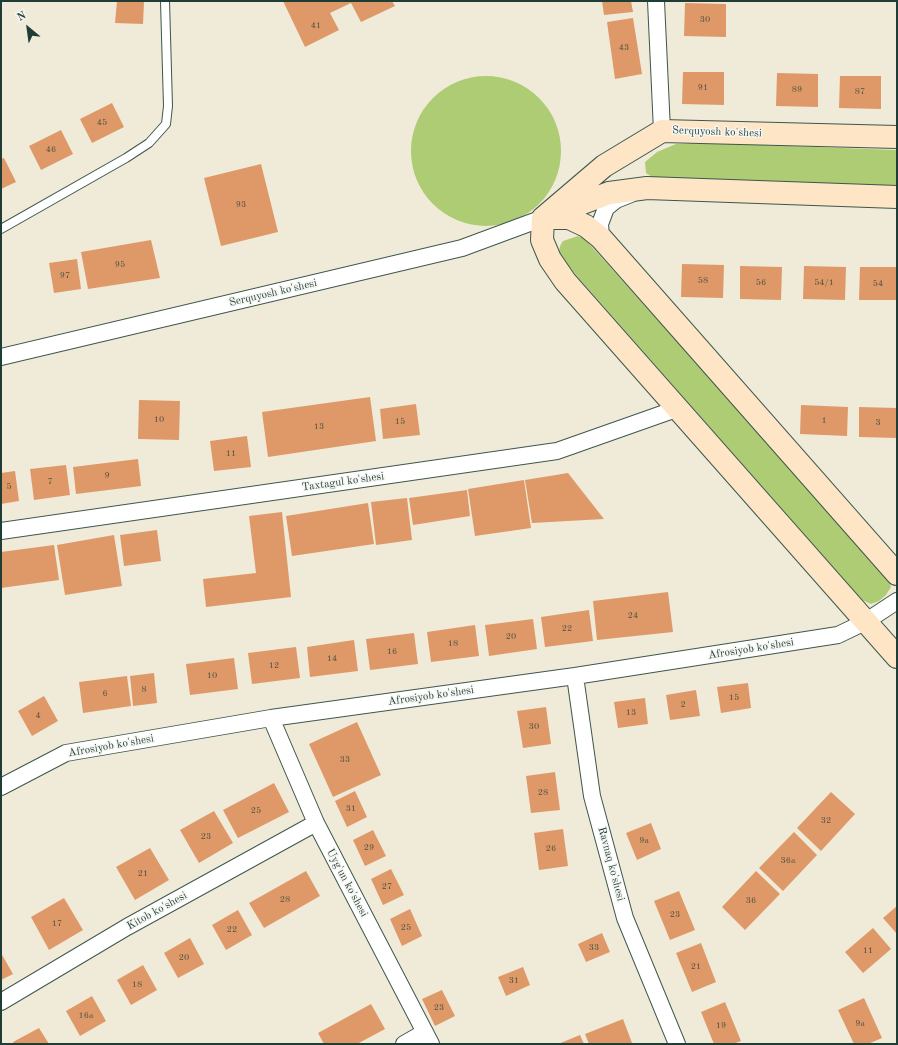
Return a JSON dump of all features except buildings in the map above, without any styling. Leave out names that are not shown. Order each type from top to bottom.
[{"type":"street","points":[[656,1],[662,131]]},
{"type":"street","name":"Serquyosh ko'shesi","points":[[543,218],[604,166],[662,131],[897,137]]},
{"type":"street","points":[[601,238],[600,224],[606,208],[616,200],[647,188]]},
{"type":"street","name":"Serquyosh ko'shesi","points":[[1,357],[462,248],[609,193],[647,188],[897,196]]},
{"type":"street","points":[[897,574],[601,238],[586,226],[569,218],[543,218],[542,240],[550,259],[565,281],[679,408],[865,622],[897,656]]},
{"type":"street","name":"Taxtagul ko'shesi","points":[[1,530],[557,451],[679,408]]},
{"type":"street","name":"Afrosiyob ko'shesi","points":[[1,787],[66,753],[271,718],[575,676],[838,635],[865,622],[897,601]]},
{"type":"street","name":"Ravnaq ko'shesi","points":[[575,676],[592,796],[625,918],[678,1044]]},
{"type":"street","name":"Uyg'un ko'shesi","points":[[271,718],[316,823],[428,1038]]},
{"type":"street","name":"Kitob ko'shesi","points":[[1,1002],[127,927],[316,823]]},
{"type":"street","points":[[404,1044],[428,1038]]},
{"type":"lane","points":[[1,228],[126,158],[149,143],[166,124],[168,106],[165,1]]},
{"type":"green space","points":[[479,76],[493,76],[515,82],[528,89],[539,98],[548,109],[558,129],[561,151],[558,173],[548,193],[539,204],[528,213],[508,223],[493,226],[479,226],[464,223],[451,217],[439,209],[428,198],[414,173],[411,158],[411,144],[414,129],[420,116],[428,104],[439,93],[464,79]]},
{"type":"green space","points":[[706,143],[897,150],[897,186],[655,179],[646,173],[645,162],[657,152],[676,144]]},
{"type":"green space","points":[[578,236],[585,239],[889,578],[891,587],[886,595],[879,601],[871,604],[862,600],[562,259],[559,252],[563,241]]}]
